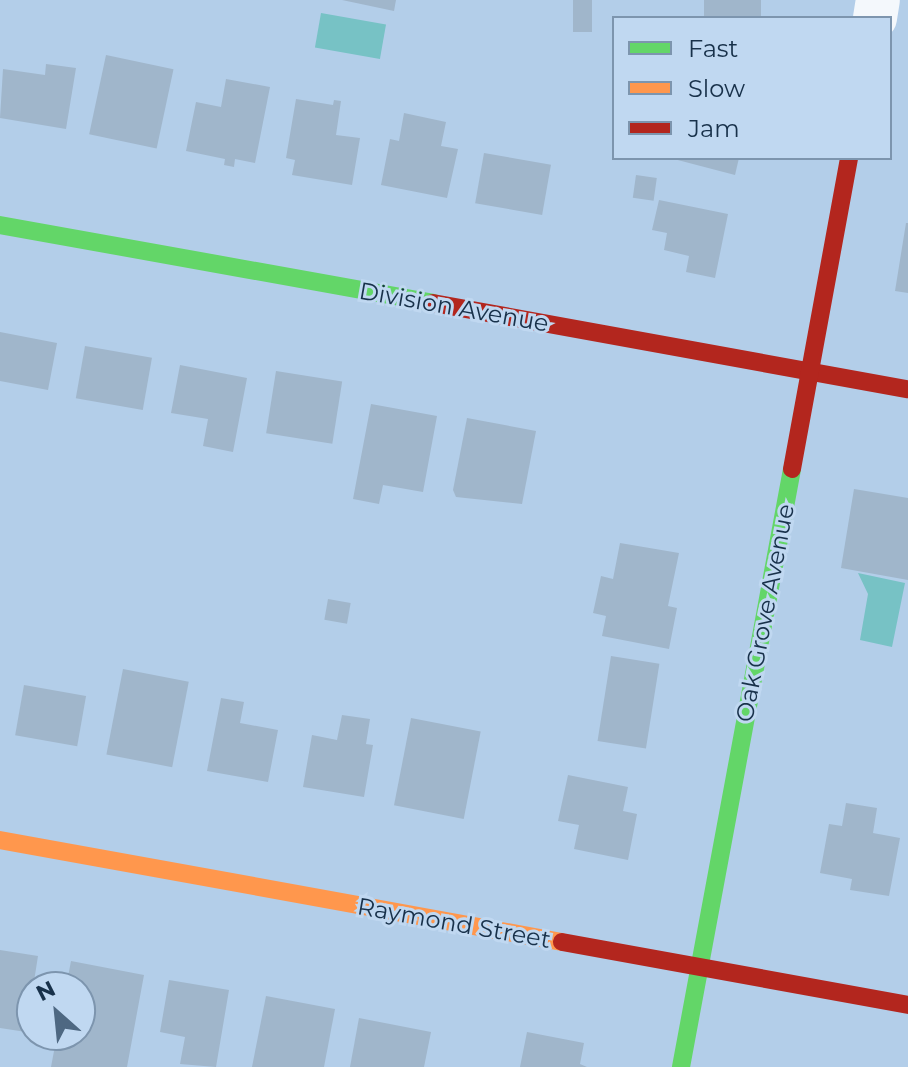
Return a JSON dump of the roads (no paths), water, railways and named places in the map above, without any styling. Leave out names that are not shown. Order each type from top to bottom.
[{"type":"street","name":"Oak Grove Avenue","points":[[681,1067],[849,160]]},
{"type":"street","name":"Division Avenue","points":[[0,225],[908,389]]},
{"type":"street","name":"Raymond Street","points":[[0,840],[908,1005]]}]
